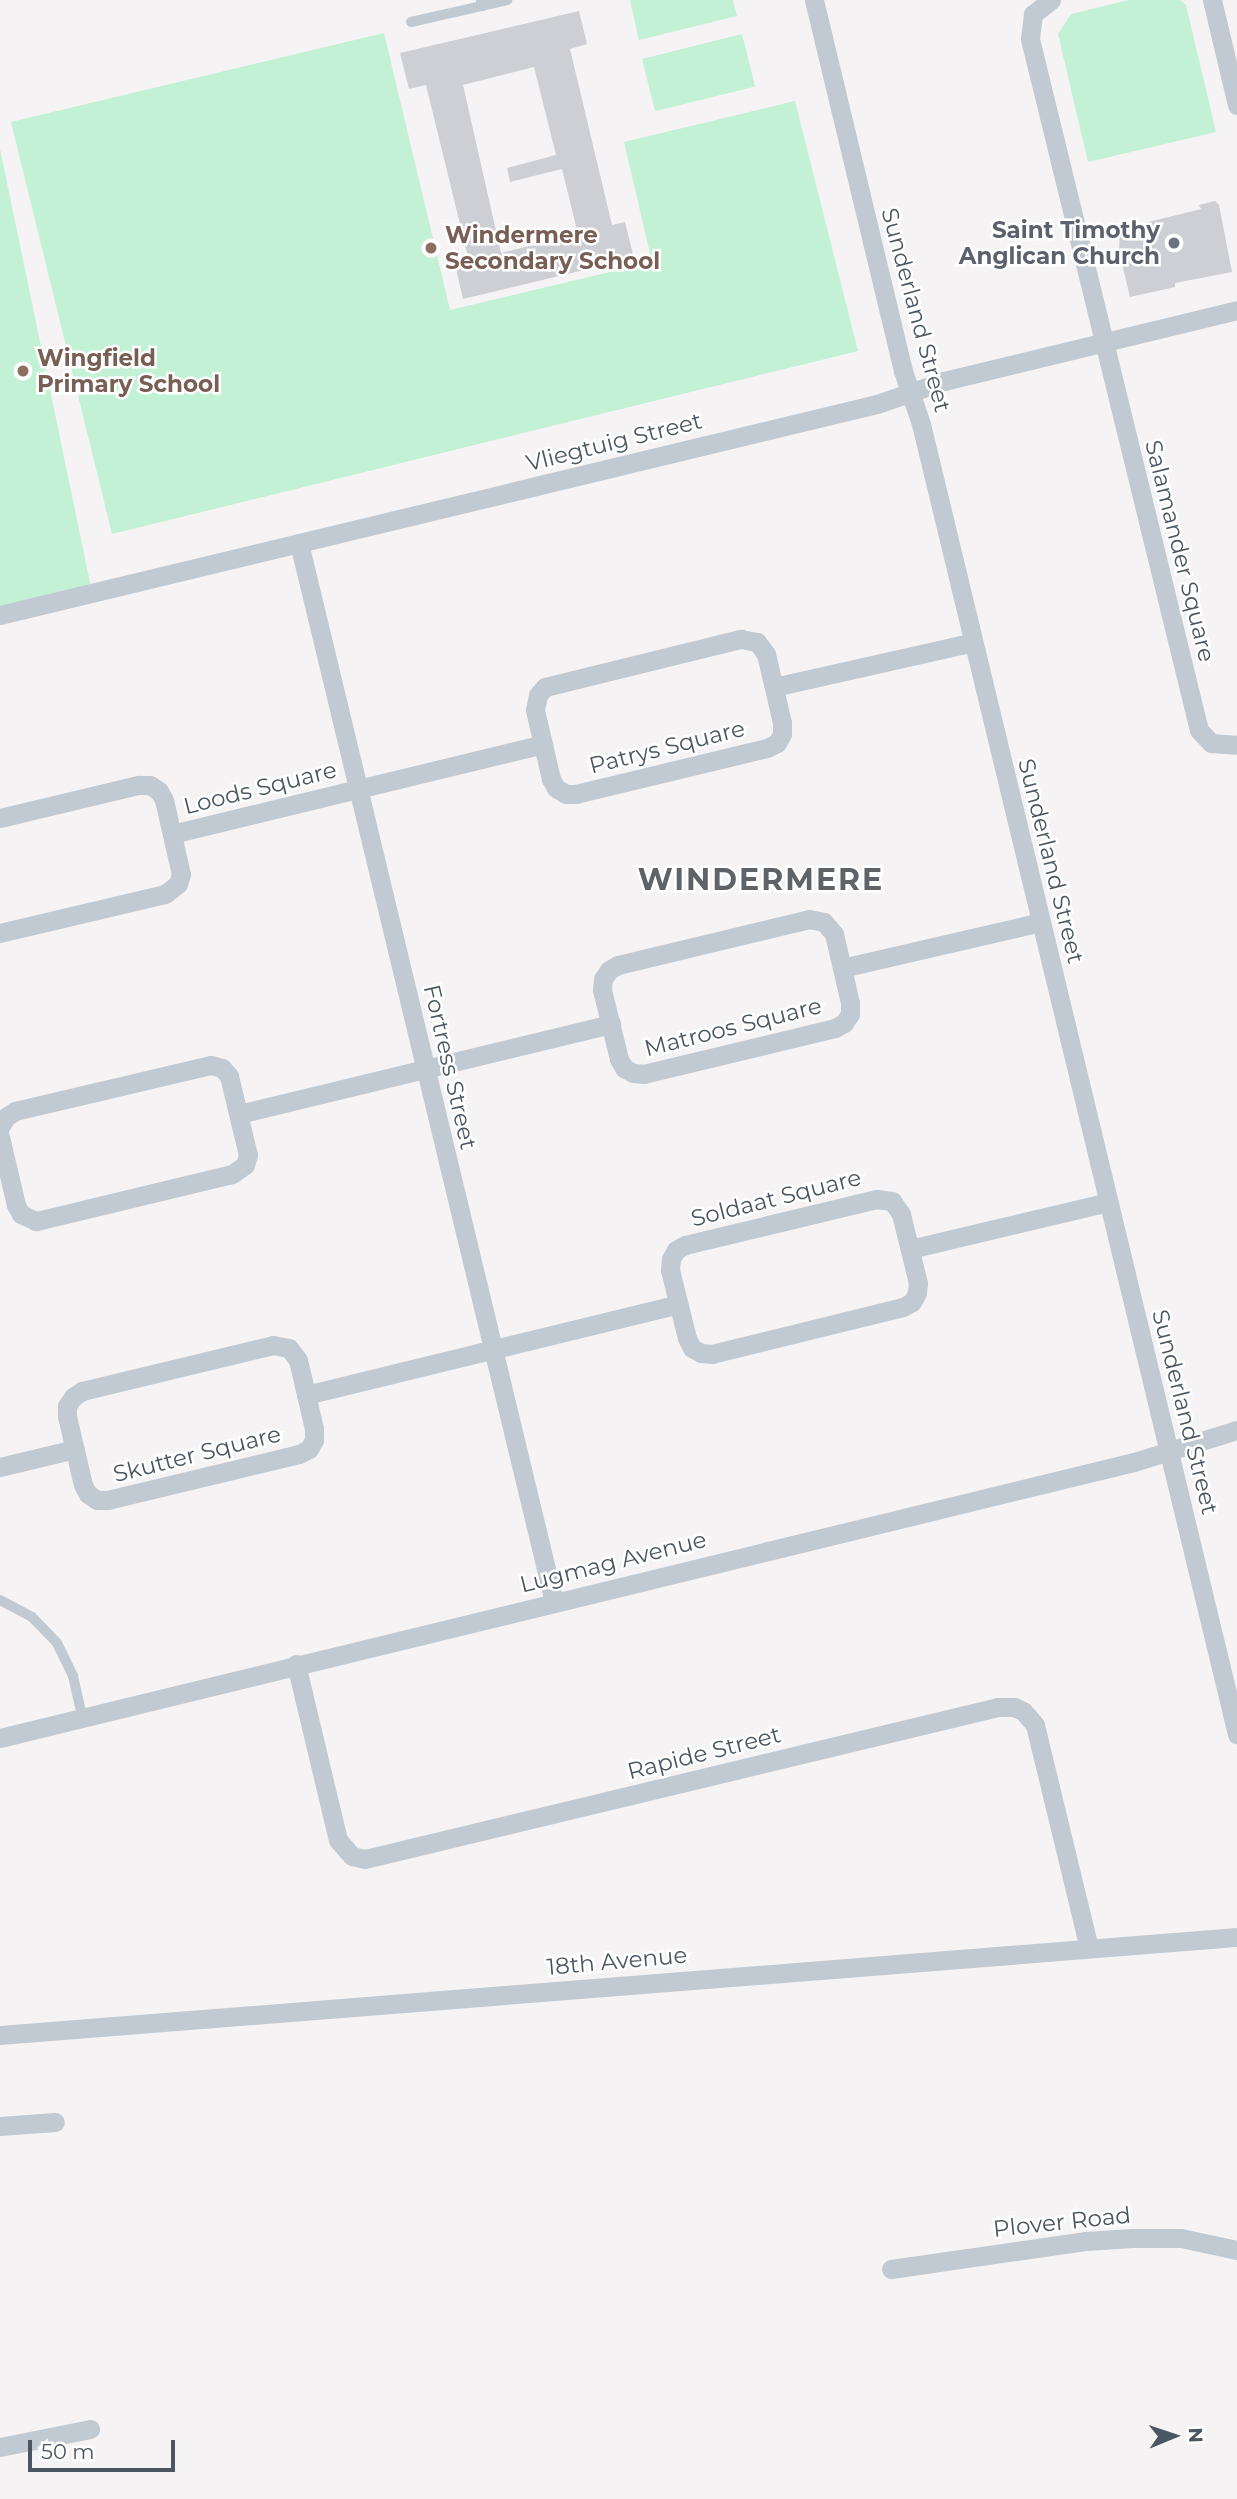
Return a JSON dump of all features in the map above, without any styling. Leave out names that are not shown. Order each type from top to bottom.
[{"type":"street","name":"Sunderland Street","points":[[814,0],[973,642],[1237,1734]]},
{"type":"street","name":"Salamander Square","points":[[1051,0],[1033,14],[1030,39],[1199,730],[1211,743],[1237,745]]},
{"type":"street","points":[[1212,0],[1237,105]]},
{"type":"street","name":"Vliegtuig Street","points":[[0,615],[877,404],[944,381],[1237,310]]},
{"type":"street","name":"Fortress Street","points":[[299,544],[554,1602]]},
{"type":"street","name":"Patrys Square","points":[[746,639],[757,642],[764,650],[774,687],[783,729],[780,739],[767,748],[571,795],[561,792],[553,784],[535,700],[545,687],[746,639]]},
{"type":"street","points":[[774,687],[973,642]]},
{"type":"street","points":[[359,789],[543,744]]},
{"type":"street","name":"Loods Square","points":[[0,818],[144,784],[155,787],[162,795],[181,874],[170,892],[0,933]]},
{"type":"street","name":"Loods Square","points":[[172,834],[359,789]]},
{"type":"street","name":"Matroos Square","points":[[809,919],[824,922],[832,929],[850,1008],[848,1018],[840,1026],[644,1074],[628,1072],[621,1064],[611,1024],[602,985],[605,974],[613,967],[809,919]]},
{"type":"street","name":"Matroos Square","points":[[842,968],[1041,922]]},
{"type":"street","name":"Matroos Square","points":[[239,1115],[611,1024]]},
{"type":"street","points":[[0,1128],[6,1117],[15,1111],[211,1065],[222,1068],[229,1076],[248,1154],[245,1165],[237,1172],[41,1220],[30,1220],[18,1210],[4,1171],[0,1137]]},
{"type":"street","name":"Soldaat Square","points":[[882,1198],[896,1204],[910,1249],[918,1288],[915,1298],[908,1305],[706,1354],[692,1348],[678,1304],[670,1264],[673,1254],[680,1247],[882,1198]]},
{"type":"street","points":[[910,1249],[1109,1202]]},
{"type":"street","points":[[306,1395],[678,1304]]},
{"type":"street","name":"Skutter Square","points":[[273,1345],[284,1346],[296,1356],[306,1395],[315,1435],[312,1445],[304,1452],[108,1500],[97,1500],[85,1490],[66,1411],[69,1401],[77,1394],[273,1345]]},
{"type":"street","name":"Lugmag Avenue","points":[[0,1738],[1134,1462],[1237,1430]]},
{"type":"street","points":[[0,1467],[75,1449]]},
{"type":"street","name":"Rapide Street","points":[[296,1664],[338,1840],[352,1856],[365,1859],[998,1707],[1014,1707],[1023,1711],[1035,1725],[1089,1948]]},
{"type":"street","name":"18th Avenue","points":[[0,2035],[1237,1937]]},
{"type":"street","points":[[0,2126],[55,2122]]},
{"type":"street","name":"Plover Road","points":[[891,2269],[1085,2241],[1133,2238],[1181,2238],[1213,2242],[1237,2250]]},
{"type":"street","points":[[0,2446],[90,2429]]},
{"type":"lane","points":[[411,22],[481,3],[507,0]]},
{"type":"lane","points":[[0,1600],[32,1617],[57,1643],[73,1676],[82,1716]]},
{"type":"green space","points":[[630,0],[733,0],[737,16],[639,40]]},
{"type":"green space","points":[[1129,0],[1180,0],[1186,5],[1216,132],[1088,162],[1058,34],[1071,14]]},
{"type":"green space","name":"Windermere Secondary School","points":[[384,33],[450,310],[652,262],[624,142],[795,101],[858,351],[112,534],[11,122]]},
{"type":"green space","points":[[742,34],[755,86],[655,111],[642,59]]},
{"type":"green space","name":"Wingfield Primary School","points":[[0,149],[92,592],[0,615]]},
{"type":"building","points":[[579,11],[587,44],[570,49],[612,225],[625,222],[634,258],[463,299],[455,264],[469,261],[426,85],[409,89],[400,53]],"holes":[[[534,67],[556,155],[507,168],[510,182],[562,169],[578,234],[501,253],[463,85]]]},
{"type":"building","name":"Saint Timothy Anglican Church","points":[[1215,201],[1219,205],[1232,272],[1175,283],[1175,287],[1130,297],[1119,251],[1120,229],[1201,209],[1199,205]]},
{"type":"place","name":"Saint Timothy Anglican Church","points":[[1174,243]]},
{"type":"place","name":"Windermere Secondary School","points":[[431,248]]},
{"type":"place","name":"Wingfield Primary School","points":[[23,371]]},
{"type":"district","name":"WINDERMERE","points":[[761,880]]}]
